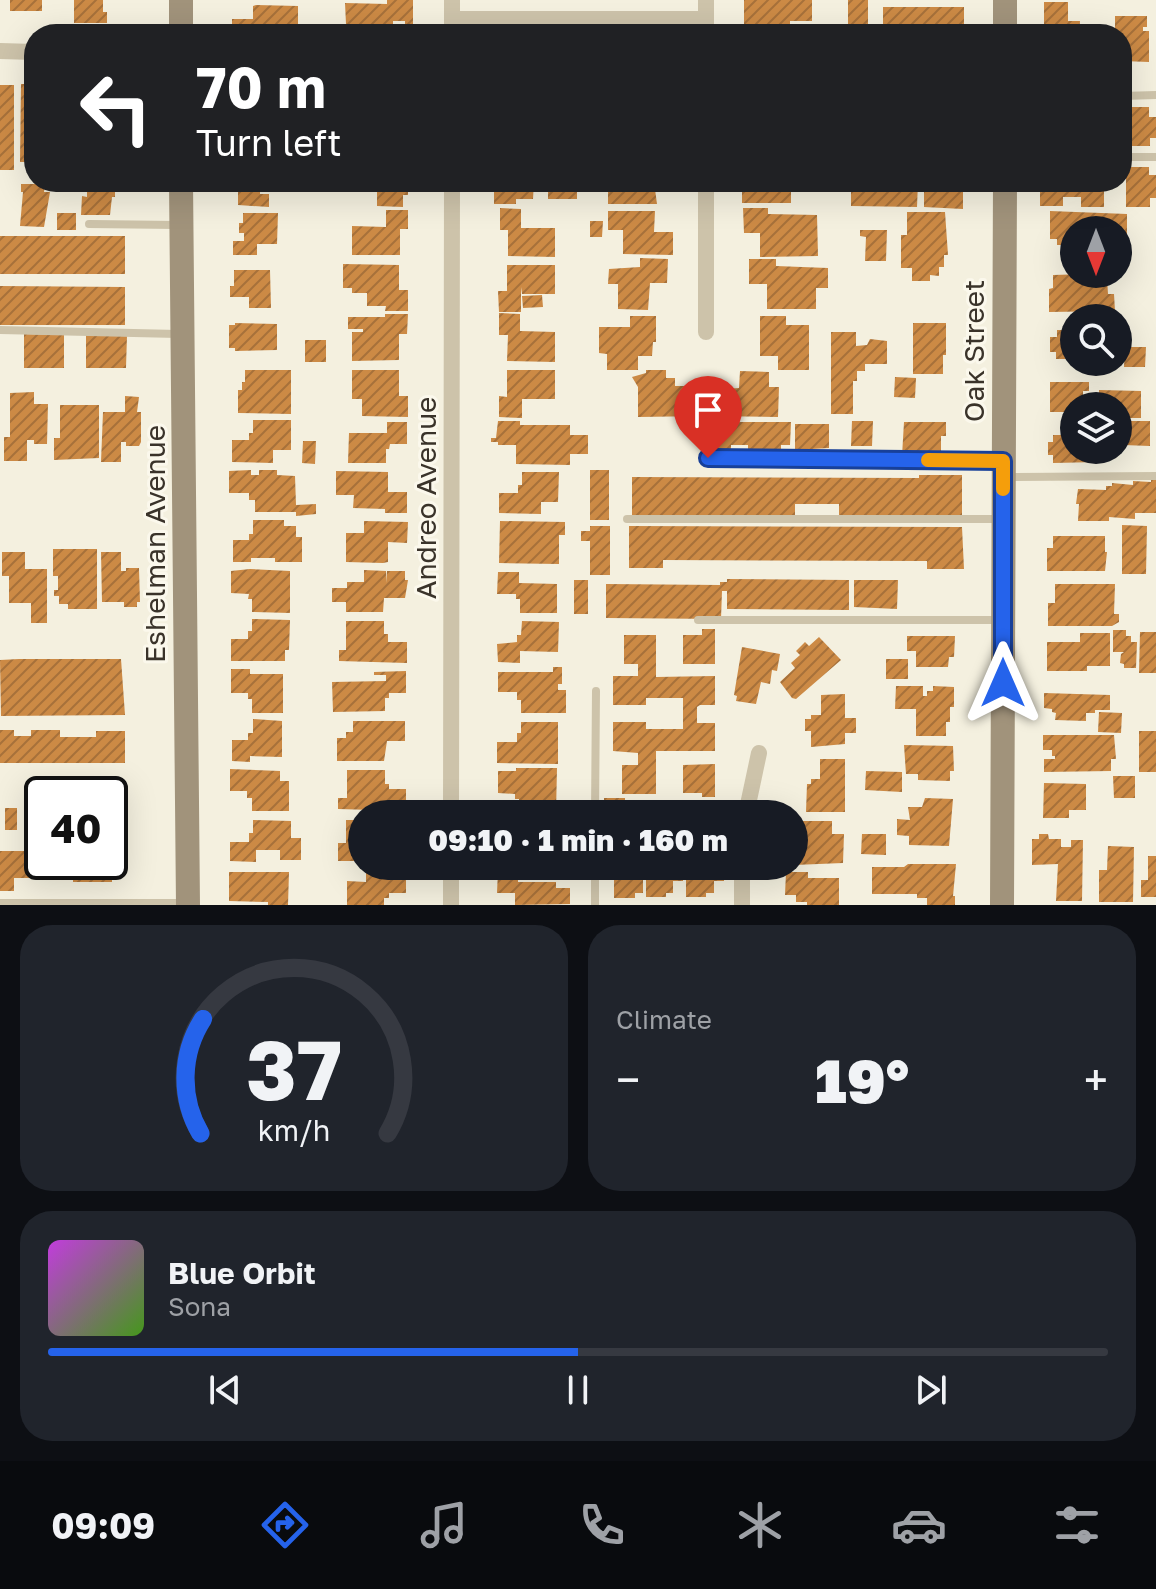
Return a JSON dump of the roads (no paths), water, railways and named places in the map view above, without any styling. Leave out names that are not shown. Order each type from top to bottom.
[{"type":"street","points":[[181,0],[181,24]]},
{"type":"street","points":[[452,0],[452,24]]},
{"type":"street","points":[[706,0],[706,24]]},
{"type":"street","points":[[1005,0],[1005,24]]},
{"type":"street","points":[[0,51],[24,52]]},
{"type":"street","name":"Eshelman Avenue","points":[[181,192],[188,904]]},
{"type":"street","name":"Andreo Avenue","points":[[451,800],[452,192]]},
{"type":"street","points":[[706,192],[706,332]]},
{"type":"street","name":"Oak Street","points":[[1002,905],[1005,192]]},
{"type":"street","points":[[749,800],[759,753]]},
{"type":"street","points":[[451,880],[451,905]]},
{"type":"street","points":[[742,880],[742,905]]},
{"type":"lane","points":[[1132,96],[1156,95]]},
{"type":"lane","points":[[1132,157],[1156,157]]},
{"type":"lane","points":[[89,224],[182,225]]},
{"type":"lane","points":[[0,330],[183,334]]},
{"type":"lane","points":[[708,458],[1156,476]]},
{"type":"lane","points":[[627,519],[1003,519]]},
{"type":"lane","points":[[698,620],[1003,620]]},
{"type":"lane","points":[[595,800],[596,691]]},
{"type":"lane","points":[[595,880],[595,905]]},
{"type":"lane","points":[[0,903],[188,904]]}]
